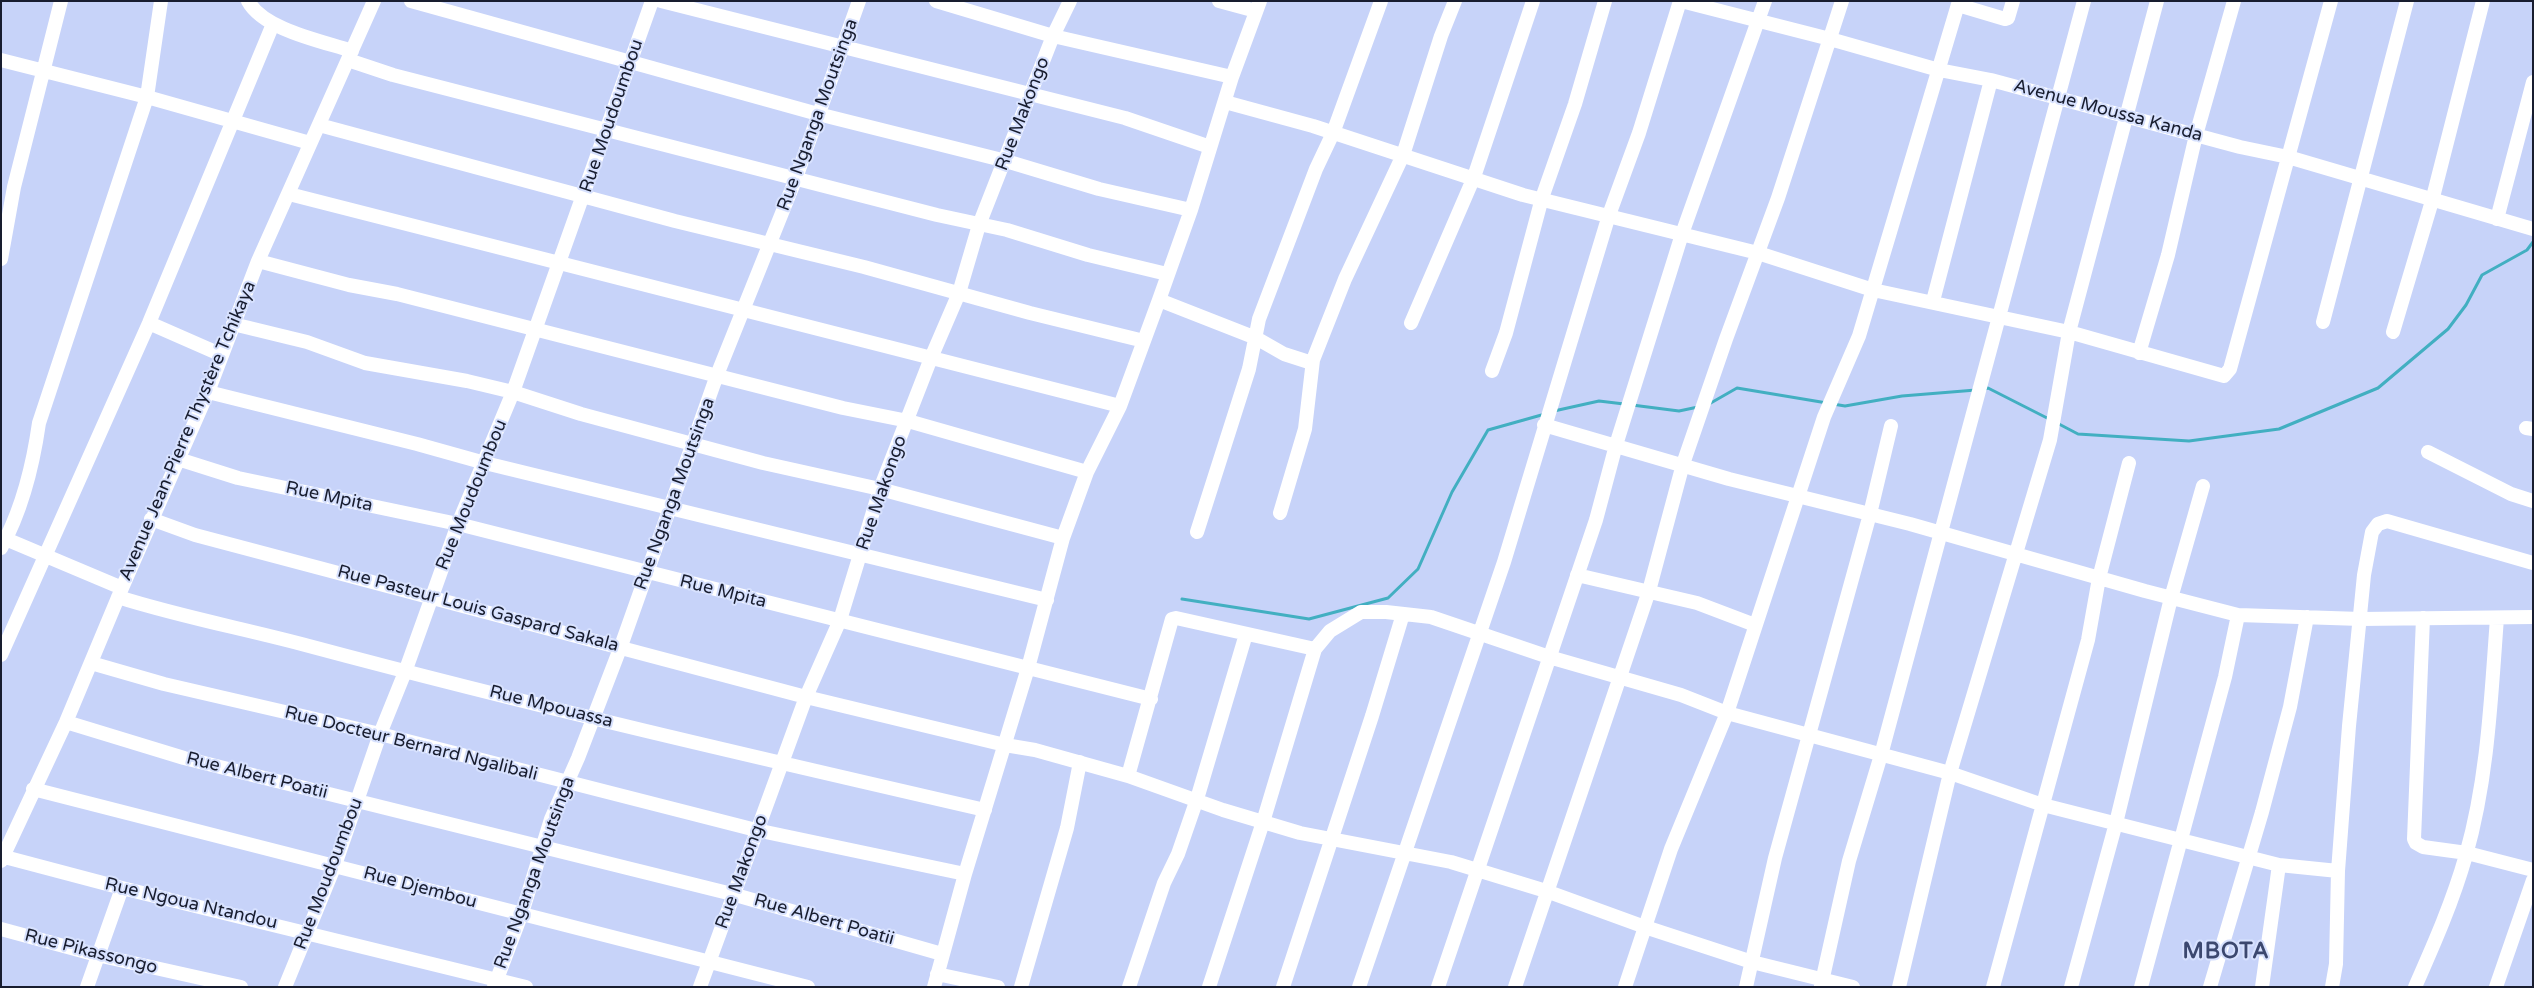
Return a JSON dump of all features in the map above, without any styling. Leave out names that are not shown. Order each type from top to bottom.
[{"type":"street","points":[[1,258],[14,187],[61,1]]},
{"type":"street","points":[[3,541],[34,460],[39,423],[147,97],[161,1]]},
{"type":"street","points":[[248,1],[258,15],[273,24],[394,76],[979,225],[1007,230],[1088,255],[1167,274]]},
{"type":"street","name":"Avenue Jean-Pierre Thystère Tchikaya","points":[[2,858],[66,722],[120,592],[208,392],[258,261],[374,1]]},
{"type":"street","points":[[411,1],[818,114],[1006,162],[1099,189],[1191,210]]},
{"type":"street","name":"Rue Moudoumbou","points":[[285,987],[335,865],[380,734],[405,672],[458,524],[514,392],[652,1]]},
{"type":"street","points":[[661,1],[1125,118],[1210,147]]},
{"type":"street","name":"Rue Nganga Moutsinga","points":[[496,983],[522,914],[551,819],[567,783],[620,646],[647,573],[668,507],[694,443],[741,311],[796,178],[859,1]]},
{"type":"street","points":[[936,1],[1053,36],[1232,77]]},
{"type":"street","name":"Rue Makongo","points":[[700,987],[756,830],[784,764],[806,697],[840,620],[880,489],[931,358],[959,293],[979,225],[1006,162],[1053,36],[1070,1]]},
{"type":"street","points":[[998,987],[936,980],[965,874],[1028,668],[1062,538],[1087,472],[1120,406],[1144,341],[1191,210],[1232,77],[1258,6],[1219,1]]},
{"type":"street","points":[[1197,532],[1220,464],[1256,338],[1259,319],[1316,169],[1333,133],[1381,1]]},
{"type":"street","points":[[1280,513],[1304,430],[1312,363],[1345,279],[1403,155],[1441,36],[1455,1]]},
{"type":"street","points":[[1412,323],[1474,177],[1533,1]]},
{"type":"street","points":[[1492,372],[1506,333],[1542,198],[1575,104],[1605,1]]},
{"type":"street","points":[[1359,987],[1504,562],[1544,425],[1610,215],[1639,133],[1681,1]]},
{"type":"street","name":"Avenue Moussa Kanda","points":[[1681,1],[1830,39],[1939,70],[1991,80],[2196,135],[2288,157],[2533,229]]},
{"type":"street","points":[[1438,987],[1596,520],[1616,446],[1682,234],[1765,1]]},
{"type":"street","points":[[1515,987],[1546,890],[1562,851],[1618,678],[1649,591],[1683,464],[1778,198],[1842,1]]},
{"type":"street","points":[[1626,987],[1671,849],[1727,713],[1824,417],[1859,336],[1958,3],[2005,19],[2008,18],[2013,1]]},
{"type":"street","points":[[1822,983],[1849,860],[1881,755],[2084,1]]},
{"type":"street","points":[[1899,987],[1950,772],[2050,440],[2069,332],[2157,1]]},
{"type":"street","points":[[2139,353],[2168,255],[2196,135],[2234,1]]},
{"type":"street","points":[[1225,102],[1333,133],[1523,194],[1610,215],[1652,228],[1758,253],[1873,290],[1933,301],[2069,332],[2224,376],[2227,374],[2331,1]]},
{"type":"street","points":[[2323,322],[2407,1]]},
{"type":"street","points":[[2393,332],[2432,200],[2483,1]]},
{"type":"street","points":[[1,655],[150,323],[273,24]]},
{"type":"street","points":[[1,60],[42,72],[147,97],[310,144]]},
{"type":"street","points":[[1933,301],[1991,80]]},
{"type":"street","points":[[2497,219],[2533,82]]},
{"type":"street","points":[[319,125],[583,197],[1144,341]]},
{"type":"street","points":[[289,194],[741,311],[1120,406]]},
{"type":"street","points":[[258,261],[843,408],[908,421],[1087,472]]},
{"type":"street","points":[[1159,300],[1256,338],[1284,354],[1312,363]]},
{"type":"street","points":[[150,323],[222,355]]},
{"type":"street","points":[[234,324],[307,342],[365,363],[467,381],[514,392],[581,414],[694,443],[762,463],[880,489],[1062,538]]},
{"type":"street","points":[[208,392],[417,444],[485,463],[860,554],[997,590],[1047,600]]},
{"type":"street","points":[[1544,425],[1799,498],[1870,514],[2238,615],[2361,619],[2533,617]]},
{"type":"street","points":[[1746,987],[1775,858],[1870,514],[1891,426]]},
{"type":"street","points":[[2428,452],[2511,494],[2533,500]]},
{"type":"street","name":"Rue Mpita","points":[[178,460],[238,478],[458,524],[1151,699]]},
{"type":"street","points":[[1993,987],[2088,640],[2099,578],[2129,463]]},
{"type":"street","points":[[2071,987],[2116,823],[2171,598],[2203,486]]},
{"type":"street","name":"Rue Pasteur Louis Gaspard Sakala","points":[[152,519],[194,534],[431,599],[620,646],[806,697],[1005,745],[1036,750],[1128,776],[1263,822],[1332,840],[1451,862],[1546,890],[1645,927],[1752,962],[1822,983],[1853,987]]},
{"type":"street","points":[[2332,987],[2338,936],[2338,871],[2348,726],[2361,619],[2364,575],[2372,532],[2378,524],[2387,521],[2533,562]]},
{"type":"street","name":"Rue Mpouassa","points":[[3,541],[44,556],[168,613],[288,640],[405,672],[784,764],[985,810]]},
{"type":"street","points":[[1578,575],[1696,603],[1755,625]]},
{"type":"street","points":[[1209,987],[1263,822],[1315,649],[1330,631],[1361,612],[1432,617],[1549,657],[1681,695],[1727,713],[1950,772],[2044,805],[2279,865],[2338,871]]},
{"type":"street","points":[[1283,987],[1332,840],[1403,614]]},
{"type":"street","points":[[2141,987],[2225,678],[2238,615]]},
{"type":"street","points":[[2210,987],[2247,857],[2262,812],[2290,707],[2307,617]]},
{"type":"street","points":[[1128,776],[1172,619],[1176,618],[1315,649]]},
{"type":"street","points":[[2423,618],[2414,839],[2422,847],[2467,853],[2533,870]]},
{"type":"street","points":[[2415,987],[2454,894],[2467,853],[2488,743],[2497,618]]},
{"type":"street","points":[[1129,987],[1164,883],[1178,854],[1246,634]]},
{"type":"street","name":"Rue Docteur Bernard Ngalibali","points":[[91,663],[164,684],[380,734],[756,830],[965,874]]},
{"type":"street","name":"Rue Albert Poatii","points":[[66,722],[184,758],[732,894],[942,954]]},
{"type":"street","points":[[1021,987],[1067,828],[1080,762]]},
{"type":"street","name":"Rue Djembou","points":[[33,789],[808,987]]},
{"type":"street","name":"Rue Ngoua Ntandou","points":[[2,858],[308,933],[496,983],[526,987]]},
{"type":"street","points":[[2262,987],[2279,865]]},
{"type":"street","points":[[2496,987],[2533,880]]},
{"type":"street","points":[[87,987],[122,888]]},
{"type":"street","name":"Rue Pikassongo","points":[[1,929],[97,955],[240,987]]},
{"type":"waterway","points":[[2057,423],[2078,434],[2189,441],[2279,429],[2378,388],[2448,329],[2466,305],[2482,275],[2527,250],[2533,242]]},
{"type":"waterway","points":[[1709,404],[1737,388],[1827,403]]},
{"type":"waterway","points":[[1985,389],[1988,388],[2049,419]]},
{"type":"waterway","points":[[1833,404],[1845,406],[1902,396],[1976,390]]},
{"type":"waterway","points":[[1554,411],[1599,401],[1624,404]]},
{"type":"waterway","points":[[1632,405],[1679,411],[1698,407]]},
{"type":"waterway","points":[[1182,599],[1309,619],[1388,598],[1418,569],[1452,492],[1488,430],[1545,414]]},
{"type":"district","name":"MBOTA","points":[[2226,952]]}]
